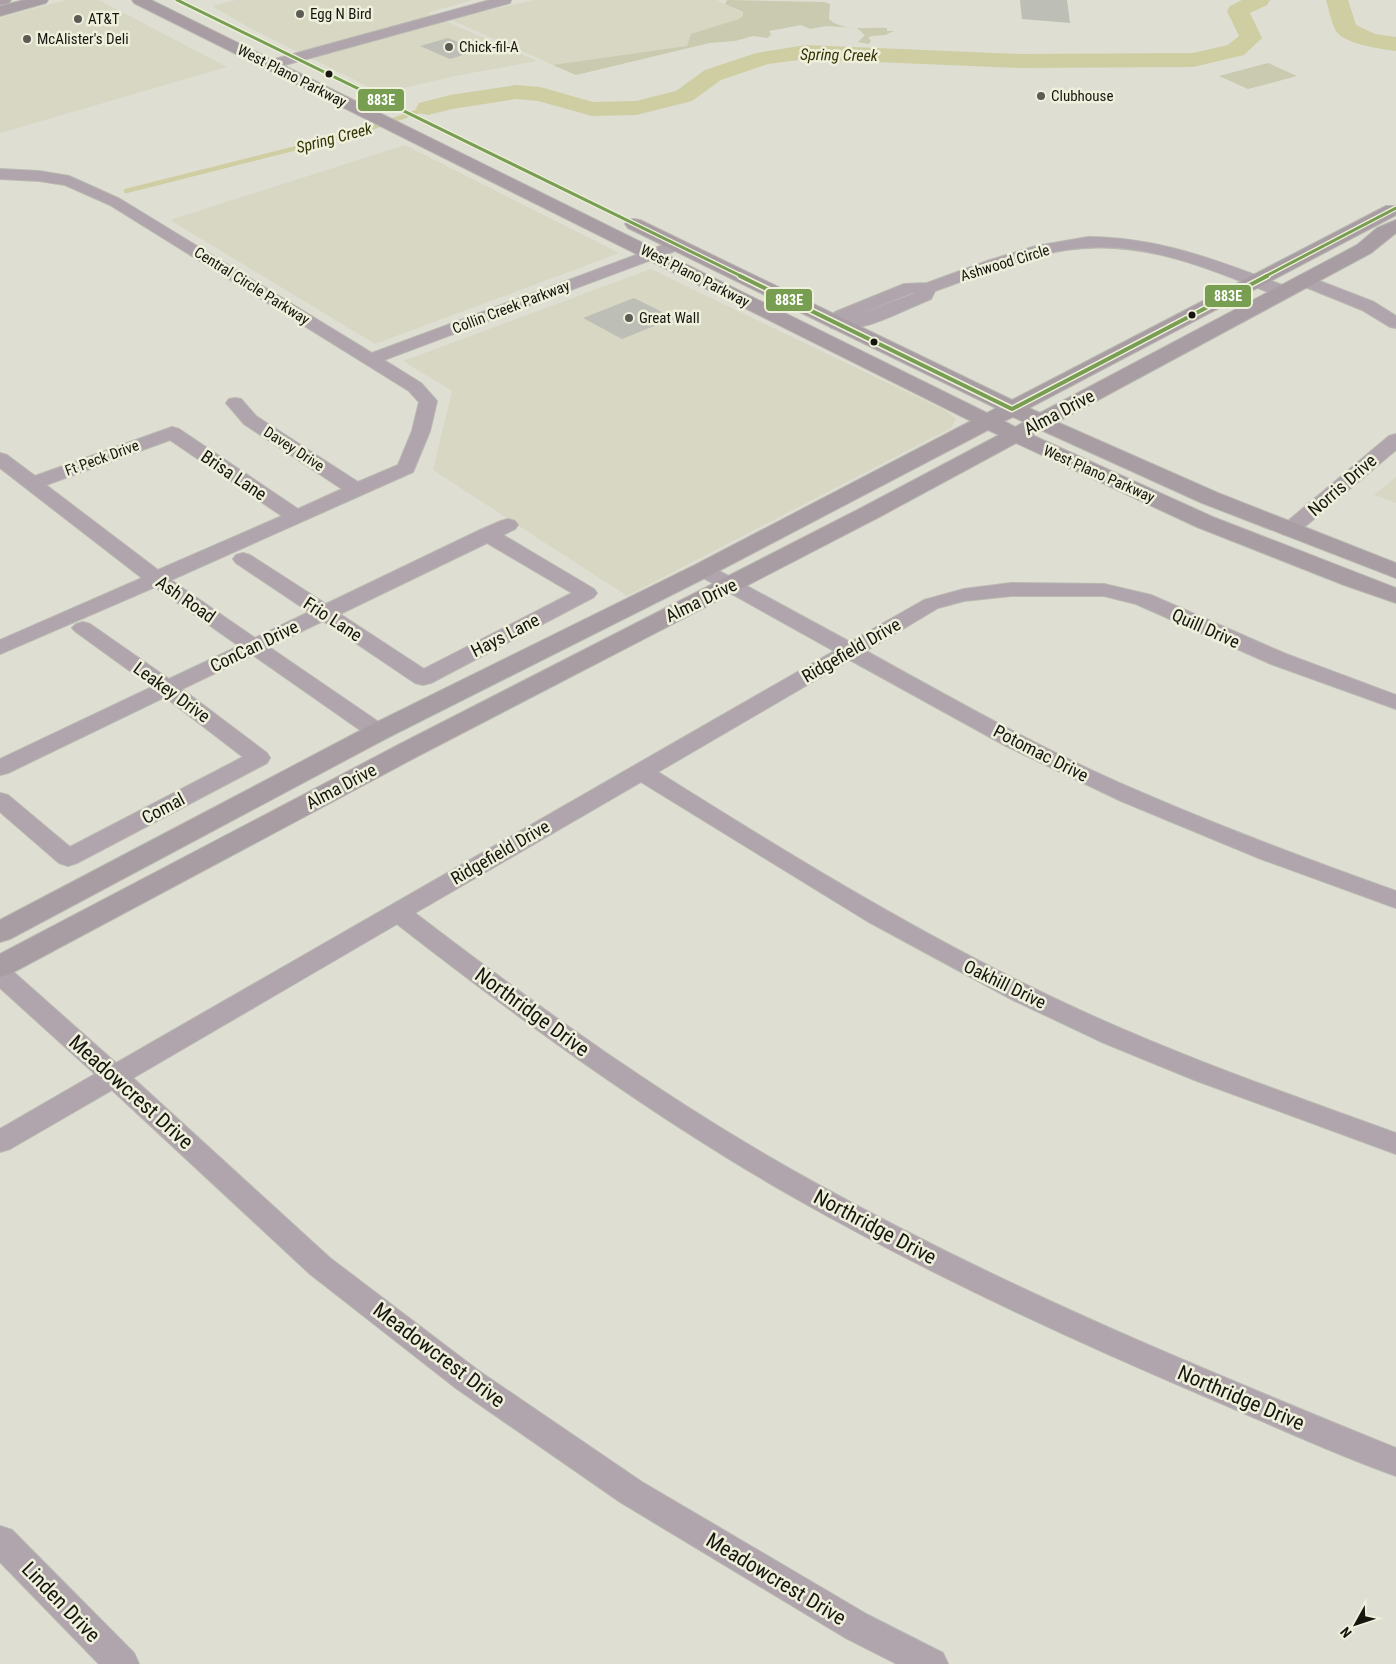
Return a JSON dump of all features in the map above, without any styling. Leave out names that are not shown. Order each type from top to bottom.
[{"type":"highway","points":[[0,1],[4,0]]},
{"type":"main road","points":[[0,11],[41,0]]},
{"type":"main road","name":"West Plano Parkway","points":[[139,0],[987,422],[1204,522],[1396,596]]},
{"type":"main road","name":"West Plano Parkway","points":[[177,0],[1039,422],[1210,498],[1396,571]]},
{"type":"main road","points":[[433,146],[457,138]]},
{"type":"main road","name":"Alma Drive","points":[[0,932],[378,732],[704,570],[1396,208]]},
{"type":"main road","name":"Alma Drive","points":[[0,967],[409,750],[653,624],[733,585],[1364,249],[1384,232],[1396,225]]},
{"type":"main road","points":[[1298,259],[1299,273],[1312,277]]},
{"type":"main road","points":[[1266,547],[1289,530]]},
{"type":"street","points":[[270,65],[505,0]]},
{"type":"street","name":"Central Circle Parkway","points":[[0,174],[39,176],[62,180],[91,190],[145,220],[415,387],[428,401],[421,431],[406,468],[357,490]]},
{"type":"street","name":"Ashwood Circle","points":[[811,334],[837,324],[841,316],[910,288],[929,288],[1023,254],[1061,246],[1112,242],[1145,246],[1179,254],[1284,292]]},
{"type":"street","name":"Collin Creek Parkway","points":[[371,359],[676,245]]},
{"type":"street","points":[[1312,277],[1396,322]]},
{"type":"street","name":"Davey Drive","points":[[235,403],[250,420],[357,490]]},
{"type":"street","name":"Ft Peck Drive","points":[[31,484],[172,433]]},
{"type":"street","name":"Brisa Lane","points":[[172,433],[297,517]]},
{"type":"street","name":"Norris Drive","points":[[1289,530],[1396,440]]},
{"type":"street","name":"Ash Road","points":[[0,459],[158,580],[378,732]]},
{"type":"street","points":[[0,648],[158,580],[357,490]]},
{"type":"street","name":"ConCan Drive","points":[[0,768],[508,524]]},
{"type":"street","name":"Hays Lane","points":[[423,678],[587,593],[487,534]]},
{"type":"street","name":"Frio Lane","points":[[243,559],[423,678]]},
{"type":"street","name":"Potomac Drive","points":[[704,570],[1014,741],[1129,796],[1268,854],[1396,900]]},
{"type":"street","name":"Ridgefield Drive","points":[[0,1142],[931,604],[958,594],[1010,588]]},
{"type":"street","name":"Quill Drive","points":[[1010,588],[1102,590],[1128,594],[1239,643],[1337,682],[1396,702]]},
{"type":"street","name":"Leakey Drive","points":[[83,628],[167,688],[259,758]]},
{"type":"street","name":"Comal","points":[[0,800],[68,858],[259,758]]},
{"type":"street","name":"Oakhill Drive","points":[[640,771],[809,878],[905,933],[1022,994],[1120,1038],[1278,1102],[1396,1144]]},
{"type":"street","name":"Northridge Drive","points":[[398,912],[499,990],[595,1058],[715,1138],[866,1224],[1037,1310],[1201,1382],[1396,1462]]},
{"type":"street","name":"Meadowcrest Drive","points":[[0,974],[320,1266],[468,1380],[631,1492],[856,1626],[931,1664]]},
{"type":"street","name":"Linden Drive","points":[[0,1540],[122,1664]]},
{"type":"shaded area","points":[[66,0],[99,0],[227,67],[0,133],[0,18]]},
{"type":"shaded area","points":[[236,0],[472,0],[427,13],[537,61],[460,75],[381,93],[248,27],[212,6]]},
{"type":"shaded area","points":[[535,0],[717,0],[772,28],[576,75],[449,19]]},
{"type":"shaded area","points":[[727,0],[824,2],[830,4],[829,19],[841,26],[855,28],[826,26],[810,29],[801,25],[769,31],[771,35],[767,38],[753,36],[735,41],[709,43],[576,75],[553,65],[687,46],[691,34],[739,19],[743,16],[743,12],[725,4]]},
{"type":"shaded area","points":[[857,28],[887,28],[887,31],[894,31],[885,35],[871,36],[868,38],[871,40],[869,44],[858,42],[865,35]]},
{"type":"shaded area","points":[[1268,63],[1297,76],[1248,89],[1219,76]]},
{"type":"shaded area","points":[[405,145],[619,253],[375,344],[170,220]]},
{"type":"shaded area","points":[[651,269],[946,411],[956,419],[951,428],[627,596],[433,470],[452,391],[403,361]]},
{"type":"shaded area","points":[[1396,477],[1396,503],[1374,495]]},
{"type":"building","points":[[1020,0],[1067,0],[1070,23],[1022,19]]},
{"type":"building","name":"Chick-fil-A","points":[[448,38],[477,50],[450,59],[420,46]]},
{"type":"building","name":"Great Wall","points":[[634,298],[674,318],[622,339],[583,318]]},
{"type":"waterway","name":"Spring Creek","points":[[428,108],[450,102],[516,92],[540,94],[592,109],[636,108],[684,96],[713,75],[764,58],[806,52],[1020,61],[1193,60],[1236,50],[1251,38],[1238,11],[1259,0]]},
{"type":"waterway","points":[[1337,0],[1346,29],[1369,40],[1396,44]]},
{"type":"waterway","name":"Spring Creek","points":[[126,191],[356,133],[428,108]]},
{"type":"transit line","name":"883E","points":[[177,0],[1012,409],[1396,208]]},
{"type":"place","name":"Egg N Bird","points":[[300,14]]},
{"type":"place","name":"AT&T","points":[[78,19]]},
{"type":"place","name":"McAlister's Deli","points":[[27,39]]},
{"type":"place","name":"Chick-fil-A","points":[[449,47]]},
{"type":"place","name":"Clubhouse","points":[[1041,96]]},
{"type":"place","name":"Great Wall","points":[[629,318]]}]
